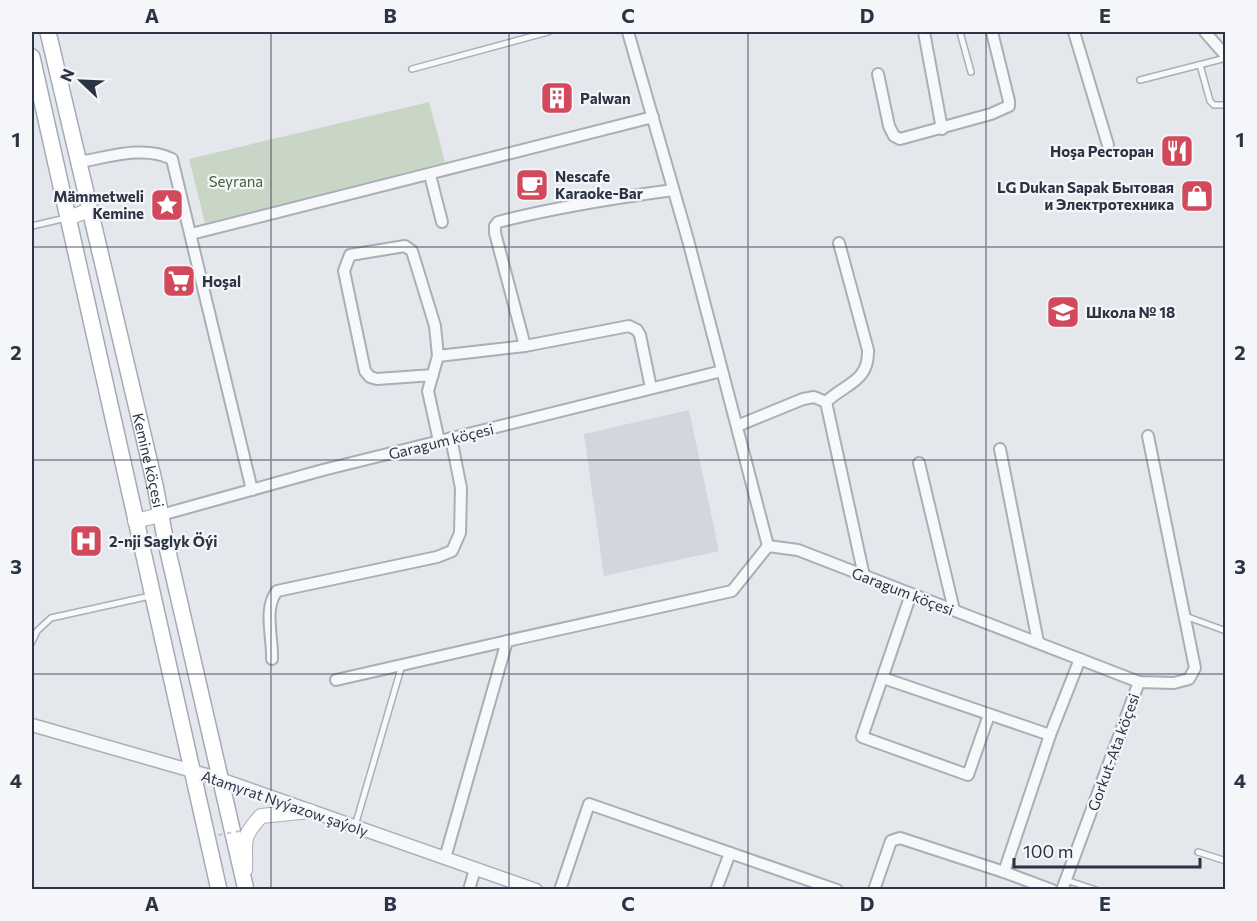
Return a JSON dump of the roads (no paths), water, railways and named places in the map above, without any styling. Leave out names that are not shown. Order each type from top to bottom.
[{"type":"main road","name":"Kemine köçesi","points":[[48,32],[245,888]]},
{"type":"main road","name":"Kemine köçesi","points":[[32,57],[219,890]]},
{"type":"main road","points":[[68,218],[90,210]]},
{"type":"main road","points":[[135,521],[161,515]]},
{"type":"main road","points":[[245,888],[244,843],[248,830],[261,816],[310,811]]},
{"type":"street","points":[[336,680],[732,591],[768,546],[673,190],[628,32]]},
{"type":"street","points":[[924,32],[942,129]]},
{"type":"street","points":[[878,74],[889,126],[894,136],[900,139],[991,114],[1009,106],[1010,100],[992,32]]},
{"type":"street","points":[[1074,32],[1108,145]]},
{"type":"street","points":[[1205,32],[1226,57]]},
{"type":"street","points":[[191,234],[653,117]]},
{"type":"street","points":[[79,162],[148,151],[163,154],[172,159],[252,490]]},
{"type":"street","points":[[430,175],[442,222]]},
{"type":"street","points":[[525,346],[495,233],[495,226],[498,222],[546,210],[673,190]]},
{"type":"street","points":[[826,402],[837,391],[862,376],[868,360],[868,350],[839,243]]},
{"type":"street","points":[[433,375],[377,379],[370,377],[365,371],[344,271],[350,255],[405,246],[412,251],[435,326],[438,356],[433,375],[428,391],[439,441]]},
{"type":"street","points":[[438,356],[525,346],[614,328],[633,327],[637,330],[643,345],[651,388]]},
{"type":"street","name":"Garagum köçesi","points":[[161,515],[323,470],[722,371]]},
{"type":"street","points":[[736,426],[803,399],[814,397],[826,402]]},
{"type":"street","points":[[826,402],[864,576]]},
{"type":"street","points":[[1138,682],[1174,683],[1189,679],[1195,668],[1148,436]]},
{"type":"street","points":[[272,660],[273,644],[269,607],[277,591],[437,557],[452,551],[460,533],[461,488],[452,438]]},
{"type":"street","points":[[1000,449],[1038,642]]},
{"type":"street","points":[[919,463],[954,610]]},
{"type":"street","name":"Garagum köçesi","points":[[768,546],[798,550],[1138,682]]},
{"type":"street","points":[[911,594],[862,737],[968,775],[989,715]]},
{"type":"street","points":[[445,858],[507,641]]},
{"type":"street","points":[[1004,872],[1050,735],[1080,659]]},
{"type":"street","points":[[883,678],[1050,735]]},
{"type":"street","name":"Gorkut-Ata köçesi","points":[[1064,885],[1138,682]]},
{"type":"street","name":"Atamyrat Nyýazow şaýoly","points":[[32,725],[220,779],[537,890]]},
{"type":"street","points":[[560,890],[589,804],[837,890]]},
{"type":"street","points":[[874,890],[891,841],[900,838],[1052,890]]},
{"type":"street","points":[[716,890],[730,853]]},
{"type":"street","points":[[470,890],[475,868]]},
{"type":"lane","points":[[412,69],[548,32]]},
{"type":"lane","points":[[960,32],[971,72]]},
{"type":"lane","points":[[1140,80],[1226,57]]},
{"type":"lane","points":[[1200,64],[1210,101],[1214,105],[1226,105]]},
{"type":"lane","points":[[32,226],[68,218]]},
{"type":"lane","points":[[32,642],[37,631],[51,618],[152,595]]},
{"type":"lane","points":[[1185,616],[1226,631]]},
{"type":"lane","points":[[354,827],[402,665]]},
{"type":"lane","points":[[1198,852],[1226,861]]},
{"type":"lane","points":[[1064,885],[1096,890]]},
{"type":"place","name":"Palwan","points":[[557,98]]},
{"type":"place","name":"Hoşa Ресторан","points":[[1177,151]]},
{"type":"place","name":"Nescafe Karaoke-Bar","points":[[532,185]]},
{"type":"place","name":"LG Dukan Sapak Бытовая и Электротехника","points":[[1197,196]]},
{"type":"place","name":"Mämmetweli Kemine","points":[[167,205]]},
{"type":"place","name":"Hoşal","points":[[179,281]]},
{"type":"place","name":"Школа № 18","points":[[1063,312]]},
{"type":"place","name":"2-nji Saglyk Öýi","points":[[86,541]]},
{"type":"park label","name":"Seyrana","points":[[236,181]]}]
